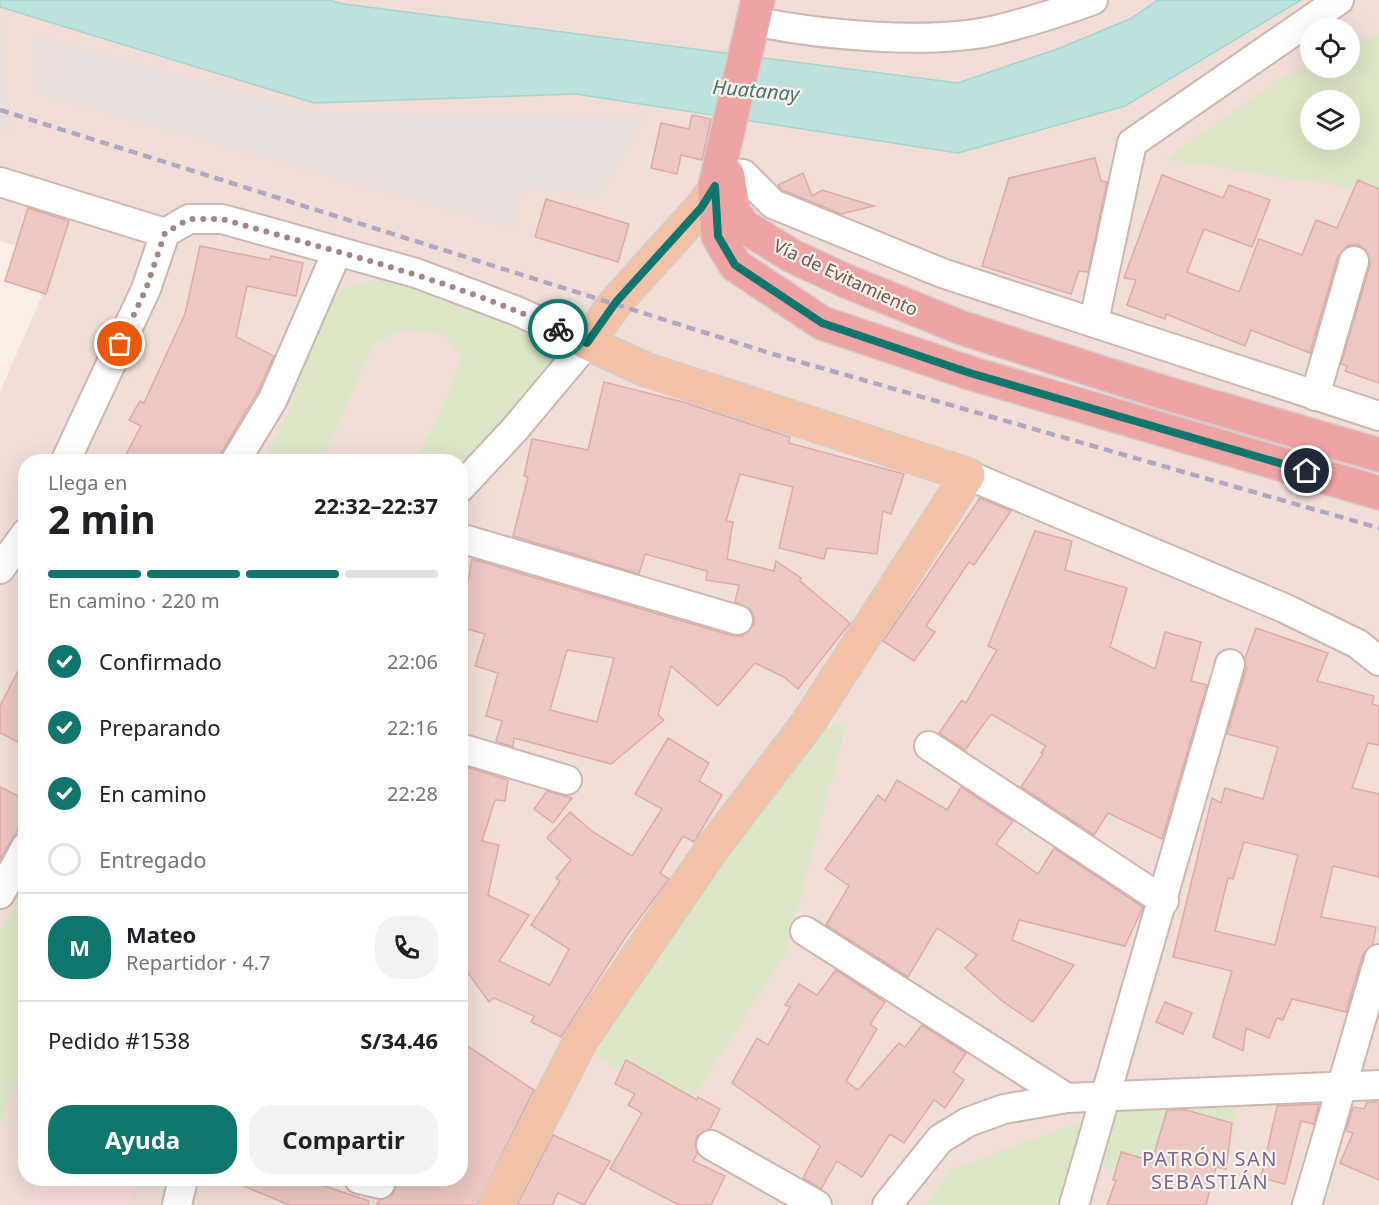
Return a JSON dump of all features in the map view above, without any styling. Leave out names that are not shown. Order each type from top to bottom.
[{"type":"highway","name":"Vía de Evitamiento","points":[[754,20],[728,127],[722,180],[718,236],[735,265],[822,323],[970,373],[1379,493]]},
{"type":"highway","name":"Vía de Evitamiento","points":[[722,180],[734,213],[745,227],[792,256],[846,281],[962,328],[1162,392],[1379,455]]},
{"type":"main road","points":[[496,1205],[581,1040],[711,850],[808,723],[968,475],[647,370],[587,343],[616,302],[701,208],[722,180]]},
{"type":"street","points":[[754,20],[795,30],[933,37],[990,31],[1093,0]]},
{"type":"street","points":[[1094,321],[1132,143],[1339,0]]},
{"type":"street","points":[[722,180],[743,174],[773,204],[921,264],[1379,416]]},
{"type":"street","points":[[0,182],[165,233]]},
{"type":"street","points":[[69,454],[146,289],[165,233],[189,219],[222,219],[416,273],[517,311],[587,343],[515,429],[468,479]]},
{"type":"street","points":[[240,454],[273,399],[337,252]]},
{"type":"street","points":[[1315,396],[1354,261]]},
{"type":"street","points":[[968,475],[1284,608],[1358,644],[1379,661]]},
{"type":"street","points":[[468,540],[738,620]]},
{"type":"street","points":[[0,568],[18,544]]},
{"type":"street","points":[[1074,1205],[1164,901],[1230,664]]},
{"type":"street","points":[[929,746],[1164,901]]},
{"type":"street","points":[[468,750],[567,780]]},
{"type":"street","points":[[0,894],[18,861]]},
{"type":"street","points":[[805,931],[1068,1098]]},
{"type":"street","points":[[1307,1205],[1379,959]]},
{"type":"street","points":[[887,1205],[940,1139],[968,1122],[1004,1109],[1068,1098],[1379,1085]]},
{"type":"street","points":[[711,1145],[817,1205]]},
{"type":"street","points":[[177,1205],[181,1186]]},
{"type":"shaded area","points":[[0,0],[1379,0],[1379,1205],[0,1205],[0,392],[58,259],[0,241]]},
{"type":"shaded area","points":[[1,17],[10,131],[0,129]]},
{"type":"shaded area","points":[[33,35],[313,112],[645,117],[598,195],[521,188],[515,228],[33,92]]},
{"type":"shaded area","points":[[36,1186],[135,1186],[128,1205],[28,1205]]},
{"type":"green space","points":[[1379,33],[1379,192],[1166,159],[1282,77],[1300,69],[1300,78],[1360,78],[1360,42]]},
{"type":"green space","points":[[386,277],[433,292],[542,336],[560,350],[541,384],[468,467],[468,454],[416,454],[440,412],[460,357],[448,338],[434,333],[400,330],[373,345],[325,454],[266,454],[289,413],[313,334],[325,307],[342,289]]},
{"type":"green space","points":[[847,721],[785,954],[681,1116],[594,1054],[806,735]]},
{"type":"green space","points":[[18,901],[18,1070],[0,1127],[0,933]]},
{"type":"green space","points":[[1238,1100],[1230,1156],[1195,1148],[1186,1185],[1101,1167],[1118,1111]]},
{"type":"green space","points":[[1094,1117],[1068,1205],[926,1205],[950,1170]]},
{"type":"water","name":"Huatanay","points":[[0,0],[329,0],[344,4],[958,83],[1060,48],[1130,19],[1158,0],[1301,0],[1125,106],[958,153],[576,94],[314,103],[0,7]]},
{"type":"building","points":[[692,115],[711,119],[702,160],[681,155],[677,174],[651,168],[661,123],[689,129]]},
{"type":"building","points":[[1095,158],[1101,181],[1107,182],[1088,272],[1079,271],[1071,294],[982,266],[1009,178]]},
{"type":"building","points":[[803,173],[812,196],[822,190],[874,206],[841,214],[782,190],[778,185]]},
{"type":"building","points":[[1162,175],[1223,198],[1229,185],[1270,200],[1252,247],[1204,229],[1187,272],[1239,292],[1259,239],[1302,255],[1316,220],[1337,228],[1358,180],[1379,189],[1379,383],[1345,371],[1347,366],[1341,364],[1370,265],[1366,250],[1359,245],[1349,245],[1338,256],[1310,353],[1251,330],[1245,346],[1166,314],[1165,319],[1127,305],[1136,280],[1124,278]]},
{"type":"building","points":[[546,199],[629,224],[618,262],[535,237]]},
{"type":"building","points":[[28,208],[69,221],[46,294],[5,281]]},
{"type":"building","points":[[200,246],[270,260],[271,256],[303,263],[296,296],[247,286],[236,337],[274,356],[258,391],[221,454],[126,454],[141,426],[129,420],[140,401],[144,403],[185,314]]},
{"type":"building","points":[[604,382],[683,402],[790,437],[789,443],[904,474],[891,514],[883,511],[877,554],[827,548],[824,559],[779,548],[793,487],[740,474],[726,521],[733,522],[727,559],[774,571],[776,561],[801,578],[800,581],[850,623],[798,689],[784,677],[755,663],[718,706],[671,666],[658,715],[664,720],[611,764],[514,738],[513,747],[496,741],[502,721],[486,716],[498,673],[475,666],[485,634],[468,629],[468,582],[472,559],[733,636],[742,636],[754,625],[754,617],[750,609],[735,602],[739,585],[706,580],[707,571],[645,554],[639,574],[513,536],[528,477],[524,476],[532,439],[588,450]],"holes":[[[567,650],[614,658],[597,722],[550,710]]]},
{"type":"building","points":[[980,498],[1011,511],[974,565],[969,562],[926,626],[935,632],[914,661],[883,641]]},
{"type":"building","points":[[1035,531],[1072,541],[1065,570],[1127,588],[1110,647],[1155,669],[1165,632],[1201,642],[1191,681],[1207,685],[1162,839],[1108,813],[1094,835],[1021,787],[1046,746],[991,714],[965,750],[939,733],[962,700],[966,703],[997,650],[988,646]]},
{"type":"building","points":[[1256,628],[1328,653],[1317,681],[1374,696],[1372,704],[1379,706],[1379,745],[1368,743],[1352,788],[1379,794],[1379,877],[1333,866],[1321,917],[1376,927],[1373,944],[1363,954],[1346,1012],[1292,999],[1283,1020],[1277,1018],[1269,1038],[1246,1028],[1243,1051],[1213,1037],[1232,971],[1173,957],[1212,798],[1221,803],[1225,788],[1263,799],[1278,747],[1227,734],[1246,669],[1245,658]],"holes":[[[1244,842],[1298,855],[1275,945],[1215,931],[1228,878],[1233,879]]]},
{"type":"building","points":[[18,671],[18,742],[0,733],[0,706]]},
{"type":"building","points":[[668,738],[709,763],[699,781],[722,795],[694,842],[683,836],[660,873],[669,879],[625,938],[561,1037],[531,1022],[534,1016],[494,998],[489,1002],[468,973],[468,767],[508,780],[505,801],[495,800],[482,841],[499,845],[488,895],[529,915],[499,961],[550,985],[569,949],[531,925],[560,881],[556,878],[571,860],[547,838],[570,812],[593,832],[632,856],[662,809],[635,794]]},
{"type":"building","points":[[897,780],[947,810],[961,787],[1013,821],[996,844],[1038,874],[1054,848],[1143,907],[1125,946],[1019,920],[1012,940],[1074,965],[1033,1022],[1002,1001],[965,968],[977,955],[937,928],[908,977],[826,925],[849,886],[825,869],[878,795],[885,801]]},
{"type":"building","points":[[0,787],[18,796],[18,829],[0,859]]},
{"type":"building","points":[[547,791],[572,798],[553,823],[534,809]]},
{"type":"building","points":[[836,970],[885,1002],[870,1024],[877,1029],[846,1081],[858,1090],[899,1043],[905,1047],[922,1025],[966,1053],[953,1072],[964,1080],[945,1108],[934,1100],[904,1143],[890,1134],[862,1177],[837,1161],[821,1189],[803,1178],[820,1146],[732,1083],[757,1038],[768,1045],[790,1007],[785,1005],[799,984],[817,995]]},
{"type":"building","points":[[1165,1002],[1192,1013],[1183,1034],[1156,1022]]},
{"type":"building","points":[[468,1046],[534,1090],[477,1205],[376,1205],[380,1200],[392,1195],[396,1187],[468,1186]]},
{"type":"building","points":[[626,1060],[697,1100],[698,1097],[720,1109],[710,1129],[697,1136],[695,1145],[697,1154],[693,1161],[725,1176],[711,1205],[679,1205],[610,1169],[642,1113],[628,1105],[635,1094],[615,1084]]},
{"type":"building","points":[[1367,1102],[1379,1102],[1379,1180],[1340,1163],[1353,1133],[1346,1131],[1353,1107],[1364,1109]]},
{"type":"building","points":[[1319,1104],[1314,1124],[1301,1121],[1285,1184],[1261,1178],[1277,1106]]},
{"type":"building","points":[[1167,1110],[1186,1110],[1232,1123],[1226,1169],[1216,1167],[1206,1205],[1107,1205],[1116,1180],[1113,1180],[1121,1152],[1152,1161]]},
{"type":"building","points":[[553,1135],[610,1161],[584,1205],[558,1193],[552,1205],[517,1205]]},
{"type":"building","points":[[244,1186],[325,1186],[369,1201],[368,1205],[289,1205]]},
{"type":"railway","points":[[0,110],[776,355],[1379,528]]},
{"type":"way so far","points":[[120,344],[146,289],[165,233],[189,219],[222,219],[416,273],[558,329]]},
{"type":"district","name":"PATRÓN SAN SEBASTIÁN","points":[[1210,1170]]},
{"type":"route","points":[[558,329],[587,343],[616,302],[701,208],[715,186],[714,211],[718,236],[735,265],[822,323],[970,373],[1307,471]]}]
